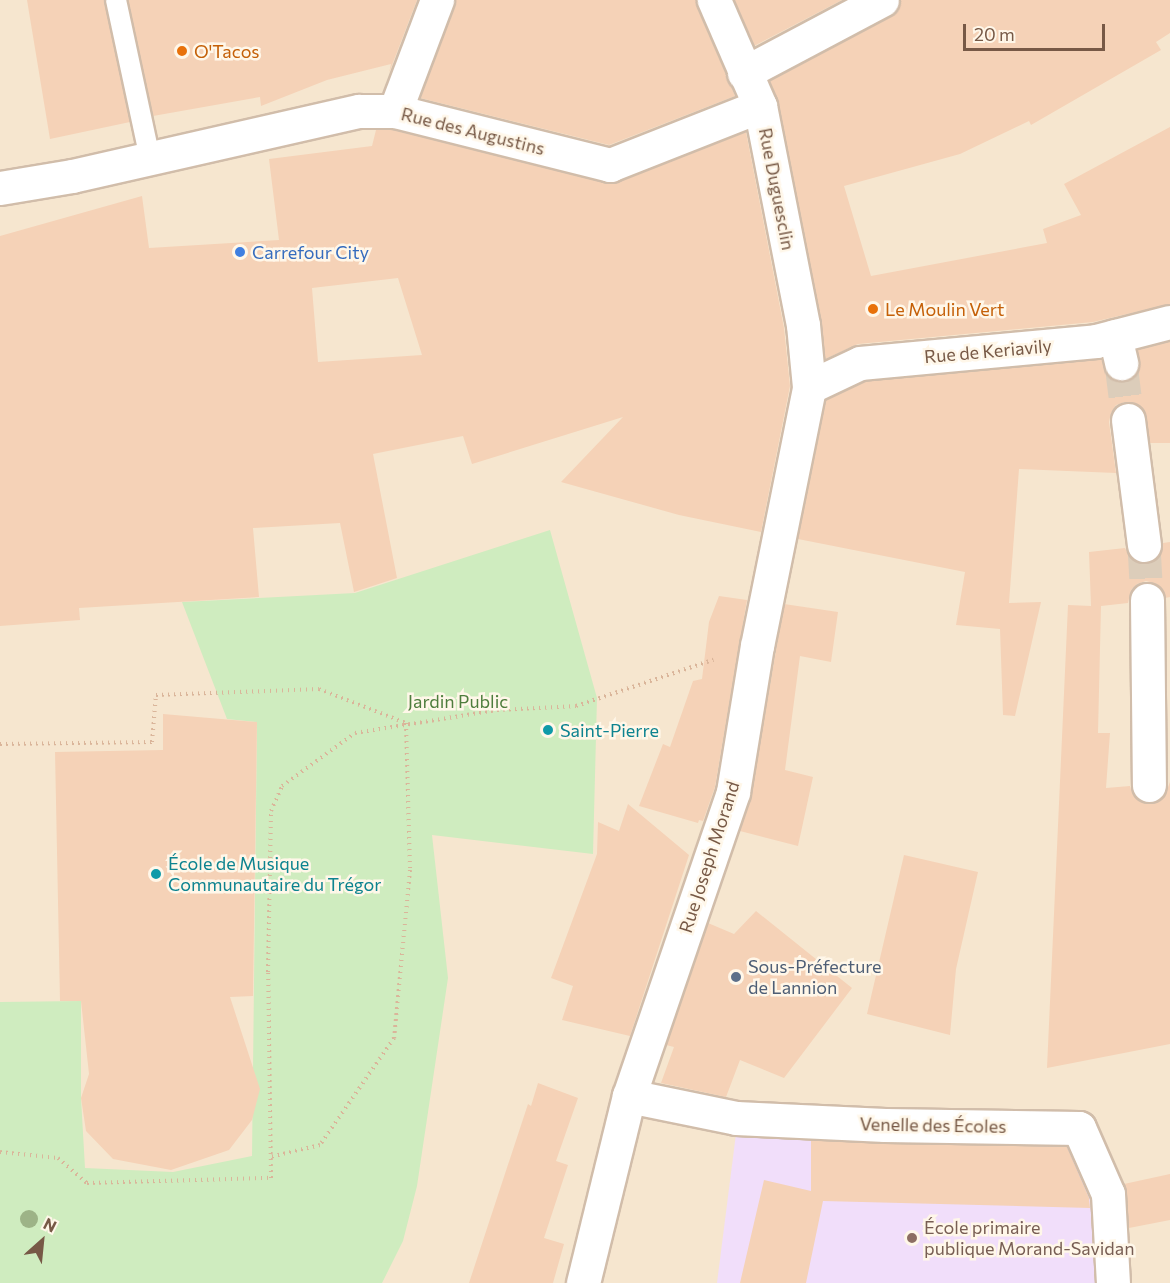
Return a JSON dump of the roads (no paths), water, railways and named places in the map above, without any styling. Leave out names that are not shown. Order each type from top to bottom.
[{"type":"street","points":[[395,111],[437,0]]},
{"type":"street","name":"Rue Duguesclin","points":[[714,0],[760,106],[803,324],[809,387]]},
{"type":"street","points":[[744,73],[882,0]]},
{"type":"street","name":"Rue des Augustins","points":[[0,188],[150,159],[359,111],[395,111],[610,165],[760,106]]},
{"type":"street","name":"Rue de Keriavily","points":[[809,387],[860,363],[1096,341],[1118,349],[1170,322]]},
{"type":"street","name":"Rue Joseph Morand","points":[[583,1283],[629,1096],[733,792],[757,646],[809,387]]},
{"type":"street","points":[[1128,420],[1144,545]]},
{"type":"street","points":[[1147,600],[1149,785]]},
{"type":"street","name":"Venelle des Écoles","points":[[629,1096],[736,1118],[885,1125],[1079,1128],[1108,1194],[1113,1283]]},
{"type":"lane","points":[[116,0],[150,159]]},
{"type":"tunnel","points":[[1121,363],[1128,420]]},
{"type":"tunnel","points":[[1144,545],[1147,600]]},
{"type":"place","name":"O'Tacos","points":[[182,51]]},
{"type":"place","name":"Carrefour City","points":[[240,252]]},
{"type":"place","name":"Le Moulin Vert","points":[[873,309]]},
{"type":"place","name":"Saint-Pierre","points":[[548,730]]},
{"type":"place","name":"École de Musique Communautaire du Trégor","points":[[156,874]]},
{"type":"place","name":"Sous-Préfecture de Lannion","points":[[736,977]]},
{"type":"place","name":"École primaire publique Morand-Savidan","points":[[912,1238]]},
{"type":"park label","name":"Jardin Public","points":[[458,701]]}]
